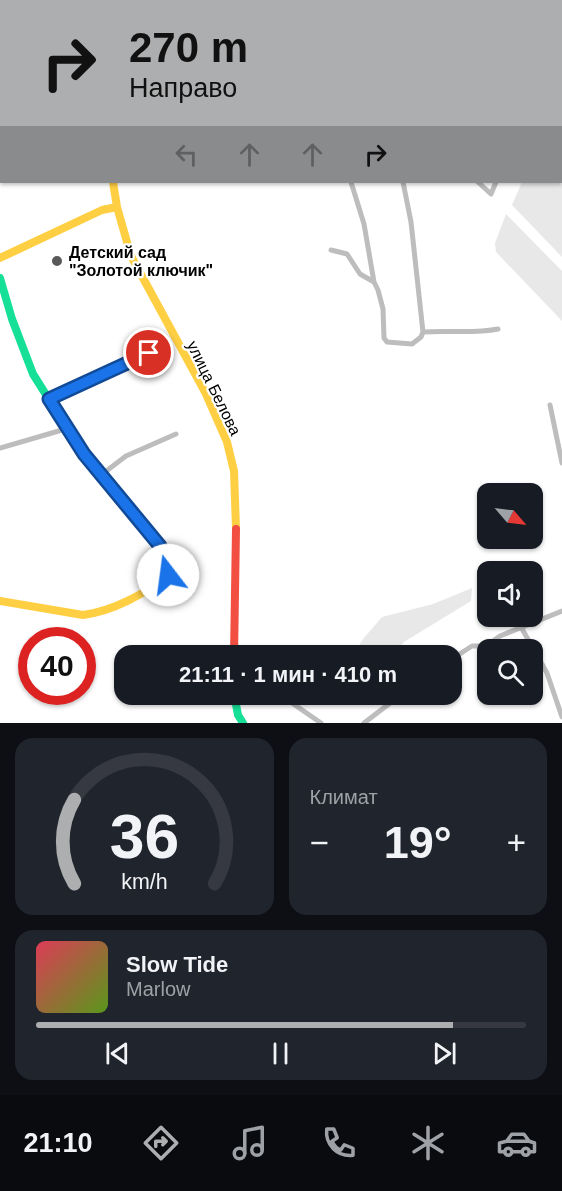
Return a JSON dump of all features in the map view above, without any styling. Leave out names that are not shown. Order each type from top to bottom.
[{"type":"street","name":"улица Белова","points":[[113,183],[117,207],[131,256],[205,392],[227,442],[234,471],[236,498],[234,643]]},
{"type":"street","points":[[351,183],[364,224],[374,282],[383,309],[384,338],[386,341],[412,344],[421,337],[423,332],[411,222],[403,183]]},
{"type":"street","points":[[479,183],[491,195],[496,183]]},
{"type":"street","points":[[0,258],[102,210],[117,207]]},
{"type":"street","points":[[331,250],[347,254],[360,274],[374,282]]},
{"type":"street","points":[[0,278],[12,319],[33,374],[84,454],[160,546],[169,564],[168,575],[162,580],[108,610],[96,614],[83,615],[0,602]]},
{"type":"street","points":[[423,332],[445,330],[481,332],[498,329]]},
{"type":"street","points":[[49,399],[149,353]]},
{"type":"street","points":[[550,405],[562,463]]},
{"type":"street","points":[[0,448],[69,428]]},
{"type":"street","points":[[101,475],[126,456],[176,434]]},
{"type":"street","points":[[543,618],[562,611]]},
{"type":"street","points":[[462,652],[472,646],[486,646],[500,636],[521,627],[547,673],[562,717]]},
{"type":"street","points":[[236,705],[238,715],[243,723]]},
{"type":"street","points":[[295,705],[321,723]]},
{"type":"street","points":[[364,723],[388,705]]},
{"type":"shaded area","points":[[522,183],[562,183],[562,257],[512,205]]},
{"type":"shaded area","points":[[506,214],[562,271],[562,321],[496,252],[495,243]]},
{"type":"shaded area","points":[[472,588],[471,601],[402,645],[359,645],[382,617],[433,604]]},
{"type":"traffic: fast","points":[[0,278],[12,319],[33,374],[84,455],[106,481]]},
{"type":"traffic: fast","points":[[236,705],[238,715],[243,723]]},
{"type":"traffic: slow","points":[[113,183],[117,207],[131,256],[205,392],[227,442],[234,471],[236,529]]},
{"type":"traffic: slow","points":[[0,258],[102,210],[117,207]]},
{"type":"traffic: slow","points":[[0,601],[83,615],[106,610],[128,601],[168,575],[167,565],[154,540],[106,481]]},
{"type":"traffic: jam","points":[[234,645],[236,529]]},
{"type":"place","name":"Детский сад \"Золотой ключик\"","points":[[57,261]]},
{"type":"route","points":[[149,353],[49,399],[76,438],[84,454],[160,546],[169,564],[168,575]]}]
